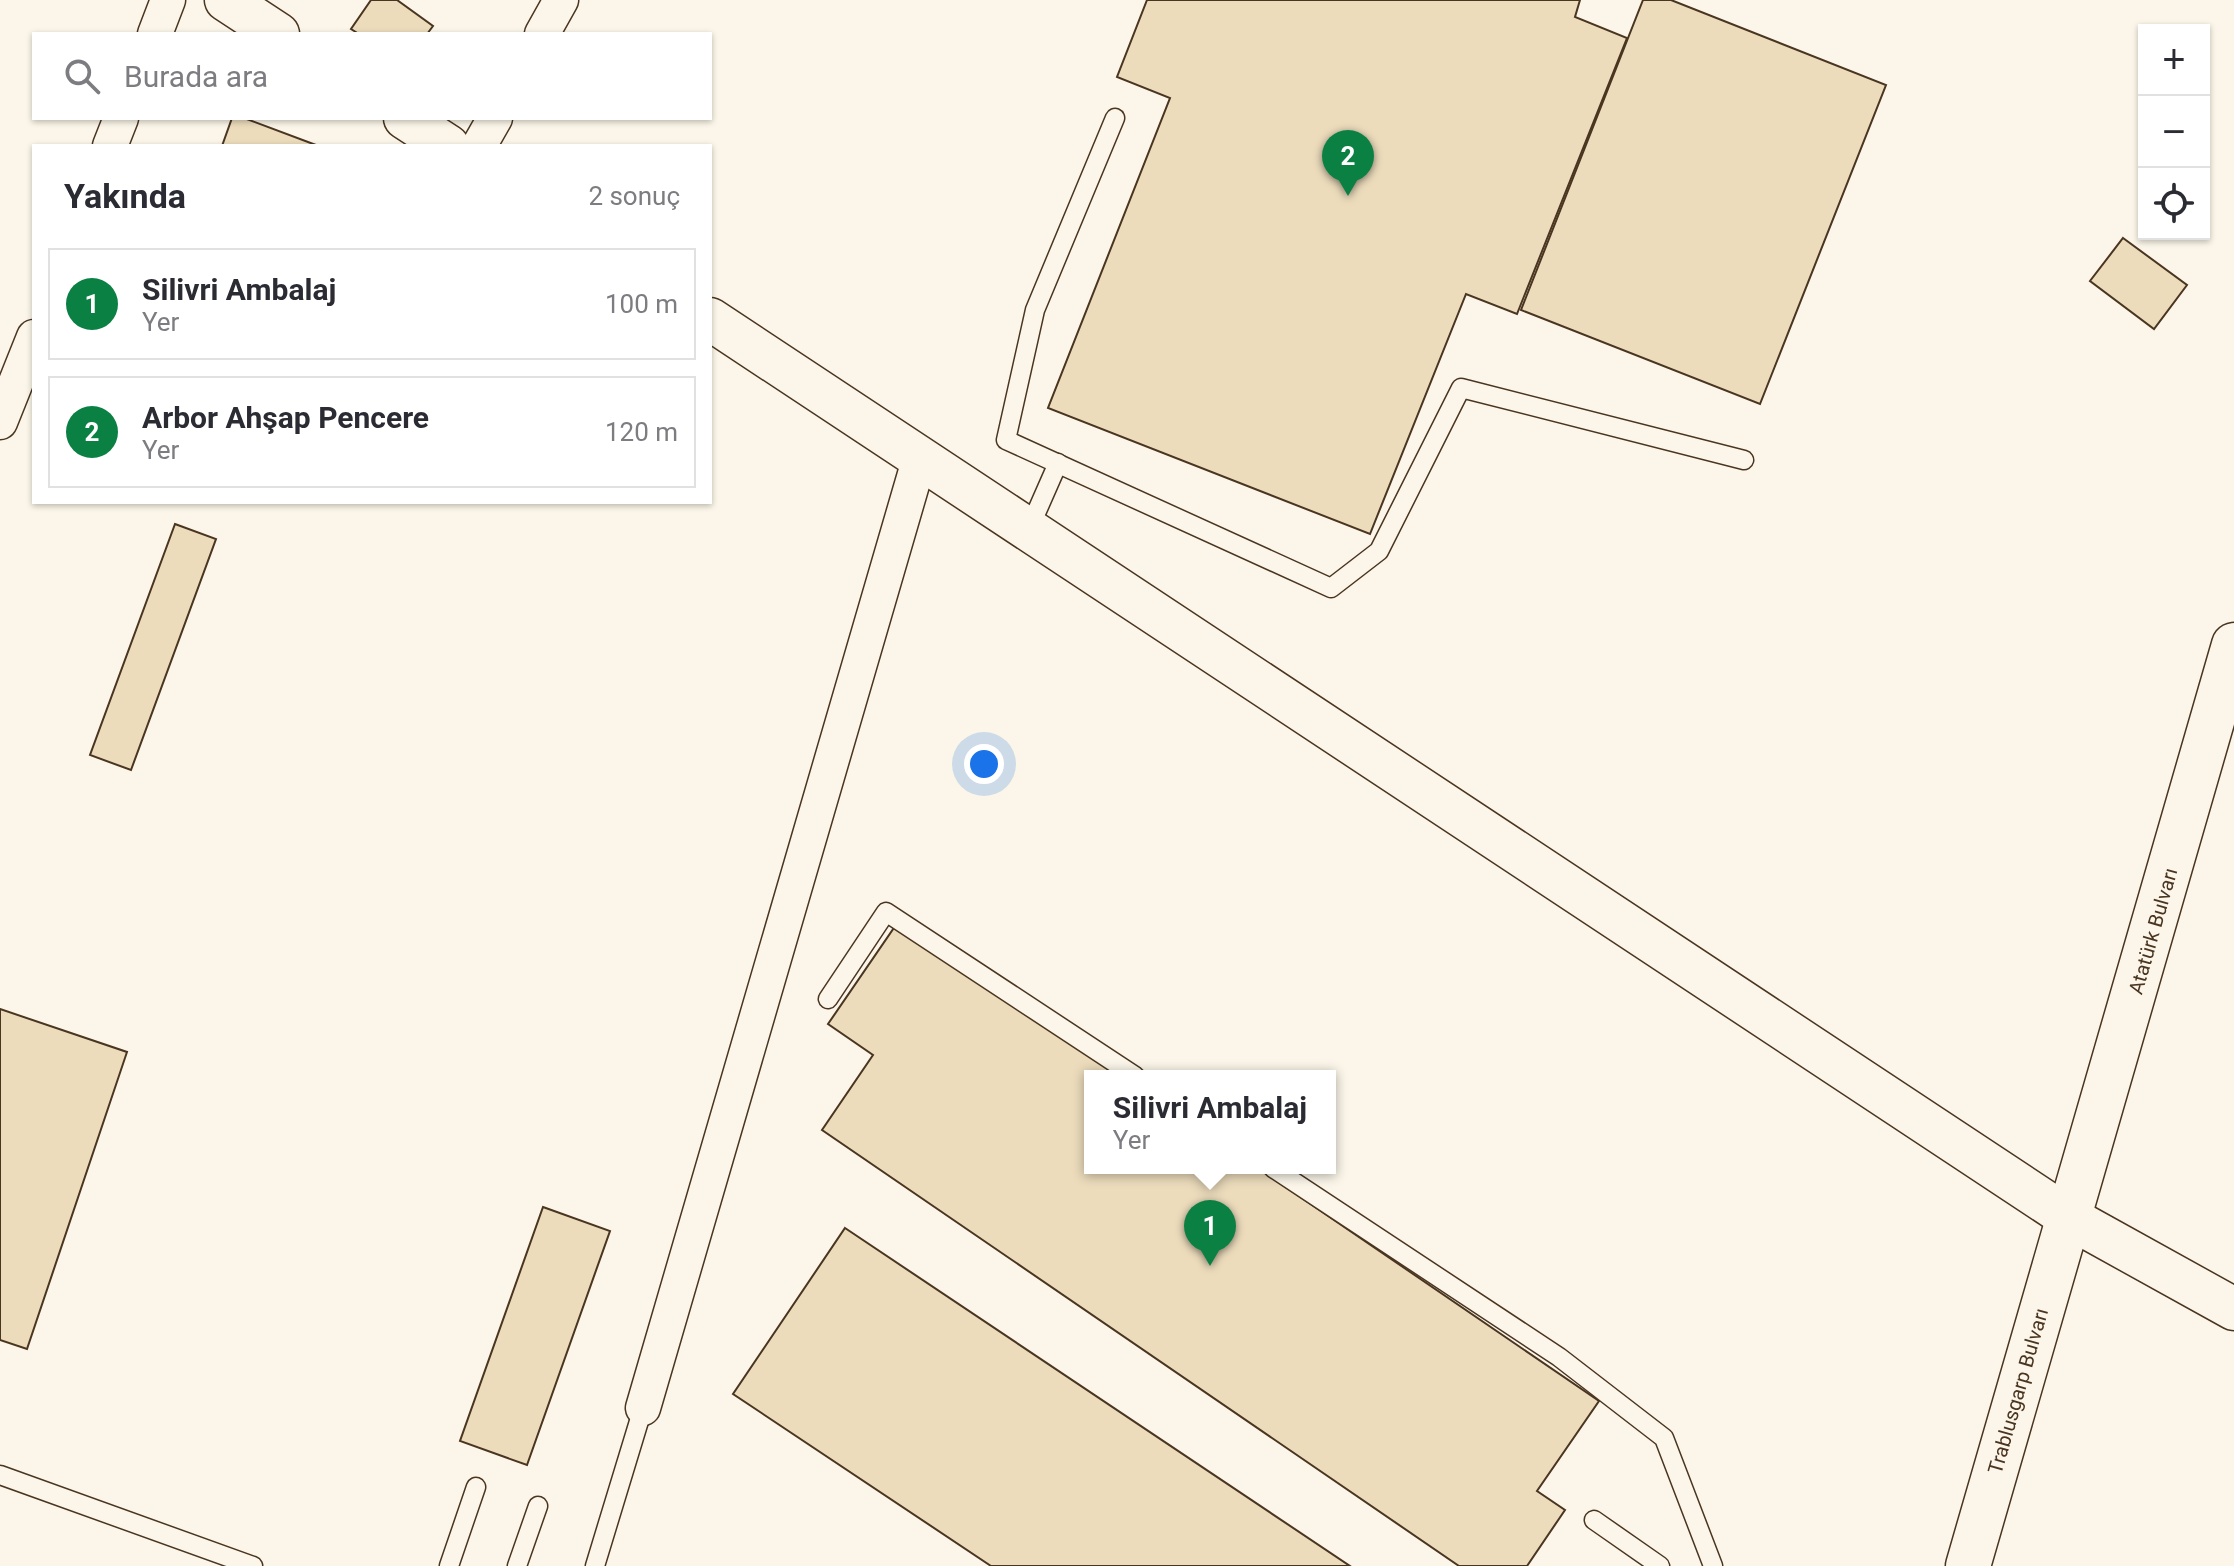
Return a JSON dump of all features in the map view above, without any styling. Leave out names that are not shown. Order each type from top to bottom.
[{"type":"main road","name":"Atatürk Bulvarı","points":[[2068,1217],[2234,645]]},
{"type":"main road","name":"Trablusgarp Bulvarı","points":[[1968,1566],[2068,1217]]},
{"type":"street","points":[[156,32],[168,0]]},
{"type":"street","points":[[226,0],[275,32]]},
{"type":"street","points":[[543,32],[561,0]]},
{"type":"street","points":[[111,144],[120,120]]},
{"type":"street","points":[[408,120],[445,144]]},
{"type":"street","points":[[480,144],[494,120]]},
{"type":"street","points":[[712,320],[2068,1217],[2234,1309]]},
{"type":"street","points":[[0,422],[32,342]]},
{"type":"street","points":[[643,1408],[920,457]]},
{"type":"lane","points":[[1115,118],[1035,310],[1006,440],[1331,588],[1379,551],[1461,388],[1744,460]]},
{"type":"lane","points":[[1029,529],[1058,463]]},
{"type":"lane","points":[[828,999],[886,912],[1126,1070]]},
{"type":"lane","points":[[1282,1174],[1559,1357],[1664,1438],[1713,1566]]},
{"type":"lane","points":[[595,1566],[643,1408]]},
{"type":"lane","points":[[0,1475],[253,1566]]},
{"type":"lane","points":[[449,1566],[476,1487]]},
{"type":"lane","points":[[517,1566],[538,1506]]},
{"type":"lane","points":[[1594,1520],[1660,1566]]},
{"type":"building","points":[[371,0],[397,0],[433,26],[428,32],[356,32],[351,29]]},
{"type":"building","points":[[1147,0],[1580,0],[1575,17],[1627,38],[1517,314],[1466,294],[1370,534],[1048,408],[1170,98],[1117,77]]},
{"type":"building","points":[[1643,0],[1671,0],[1886,85],[1760,404],[1521,310]]},
{"type":"building","points":[[231,120],[249,120],[313,144],[223,144]]},
{"type":"building","points":[[2123,238],[2187,285],[2154,329],[2090,281]]},
{"type":"building","points":[[175,524],[216,539],[131,770],[90,755]]},
{"type":"building","points":[[898,922],[1114,1070],[1084,1070],[1084,1174],[1267,1174],[1599,1401],[1537,1491],[1565,1510],[1527,1566],[1459,1566],[822,1130],[873,1055],[828,1024]]},
{"type":"building","points":[[0,1009],[127,1052],[27,1349],[0,1340]]},
{"type":"building","points":[[543,1207],[610,1231],[527,1465],[460,1441]]},
{"type":"building","points":[[845,1228],[1350,1566],[991,1566],[733,1394]]},
{"type":"place","name":"Arbor Ahşap Pencere","points":[[1348,196]]},
{"type":"place","name":"Silivri Ambalaj","points":[[1210,1266]]}]
